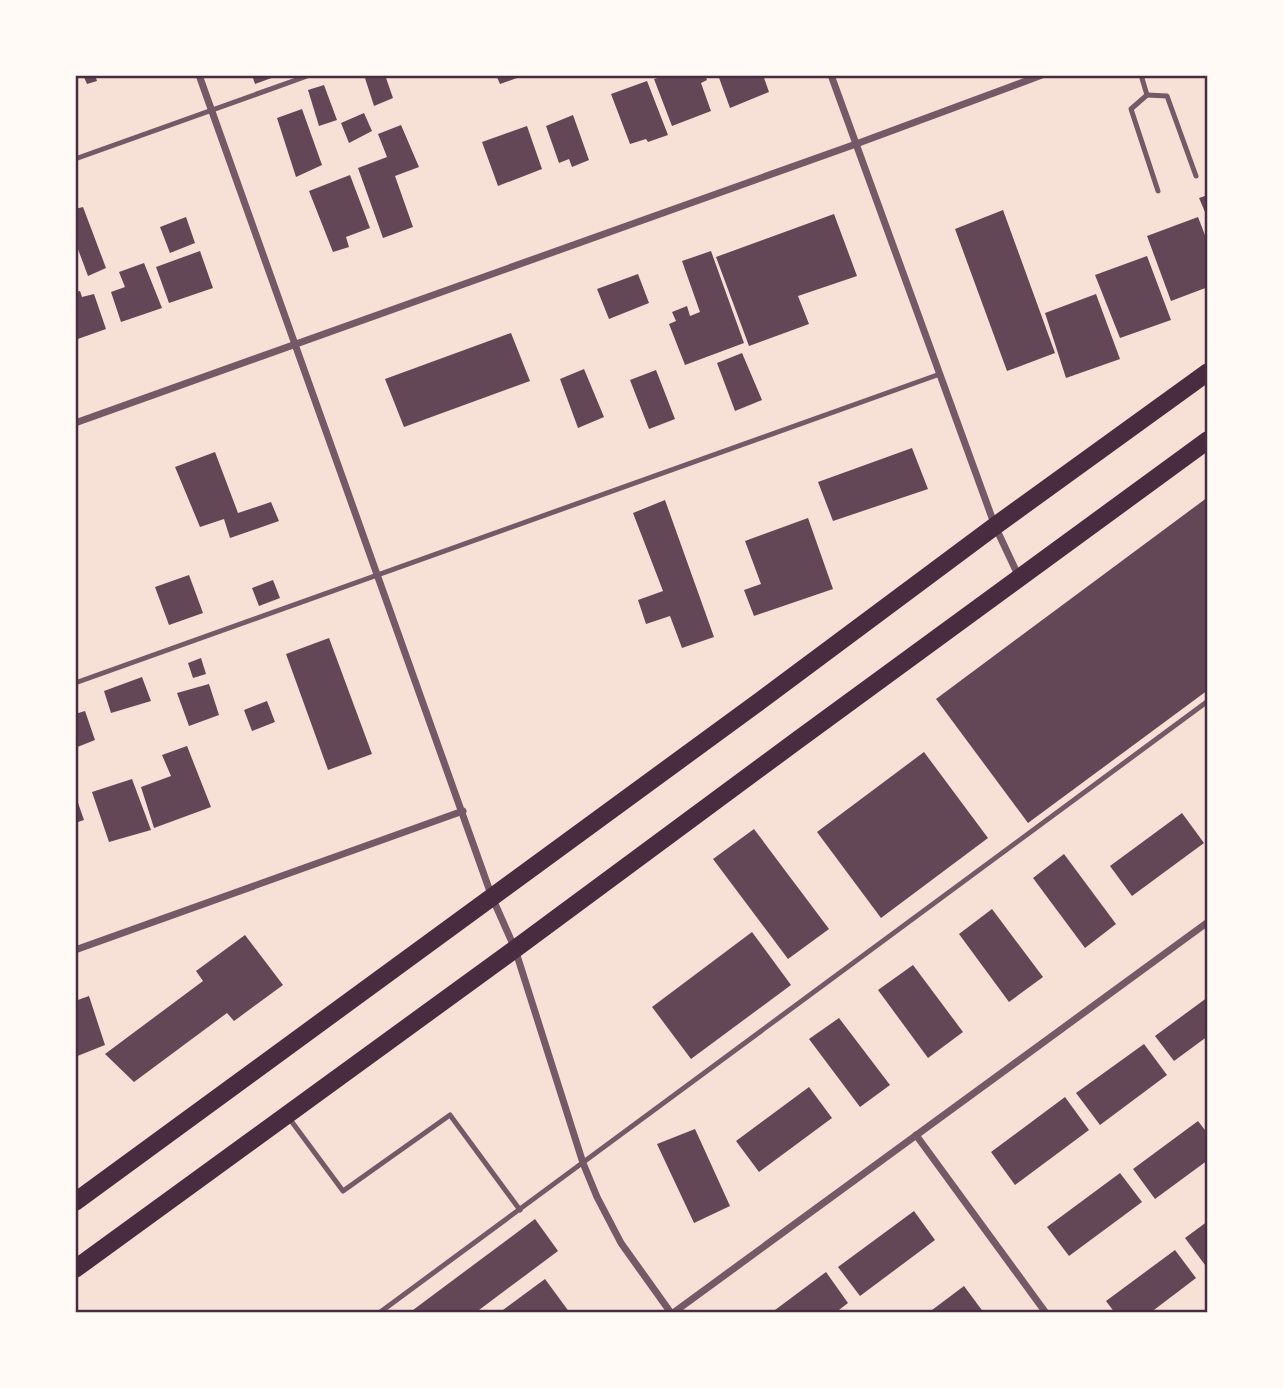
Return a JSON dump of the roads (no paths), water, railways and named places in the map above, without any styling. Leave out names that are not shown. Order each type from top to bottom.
[{"type":"main road","points":[[75,1202],[1208,372]]},
{"type":"main road","points":[[75,1269],[1208,440]]},
{"type":"street","points":[[199,75],[492,897],[515,949],[583,1163],[621,1243],[672,1313],[1208,922]]},
{"type":"street","points":[[831,75],[995,526],[1020,577]]},
{"type":"street","points":[[75,423],[1042,75]]},
{"type":"street","points":[[75,950],[463,811]]},
{"type":"street","points":[[916,1135],[1045,1313]]},
{"type":"lane","points":[[75,159],[310,75]]},
{"type":"lane","points":[[1141,75],[1147,95]]},
{"type":"lane","points":[[1158,191],[1131,109],[1147,95],[1167,96],[1196,176]]},
{"type":"lane","points":[[75,683],[940,374]]},
{"type":"lane","points":[[379,1313],[1208,701]]},
{"type":"lane","points":[[287,1115],[342,1191],[450,1115],[520,1210]]}]
